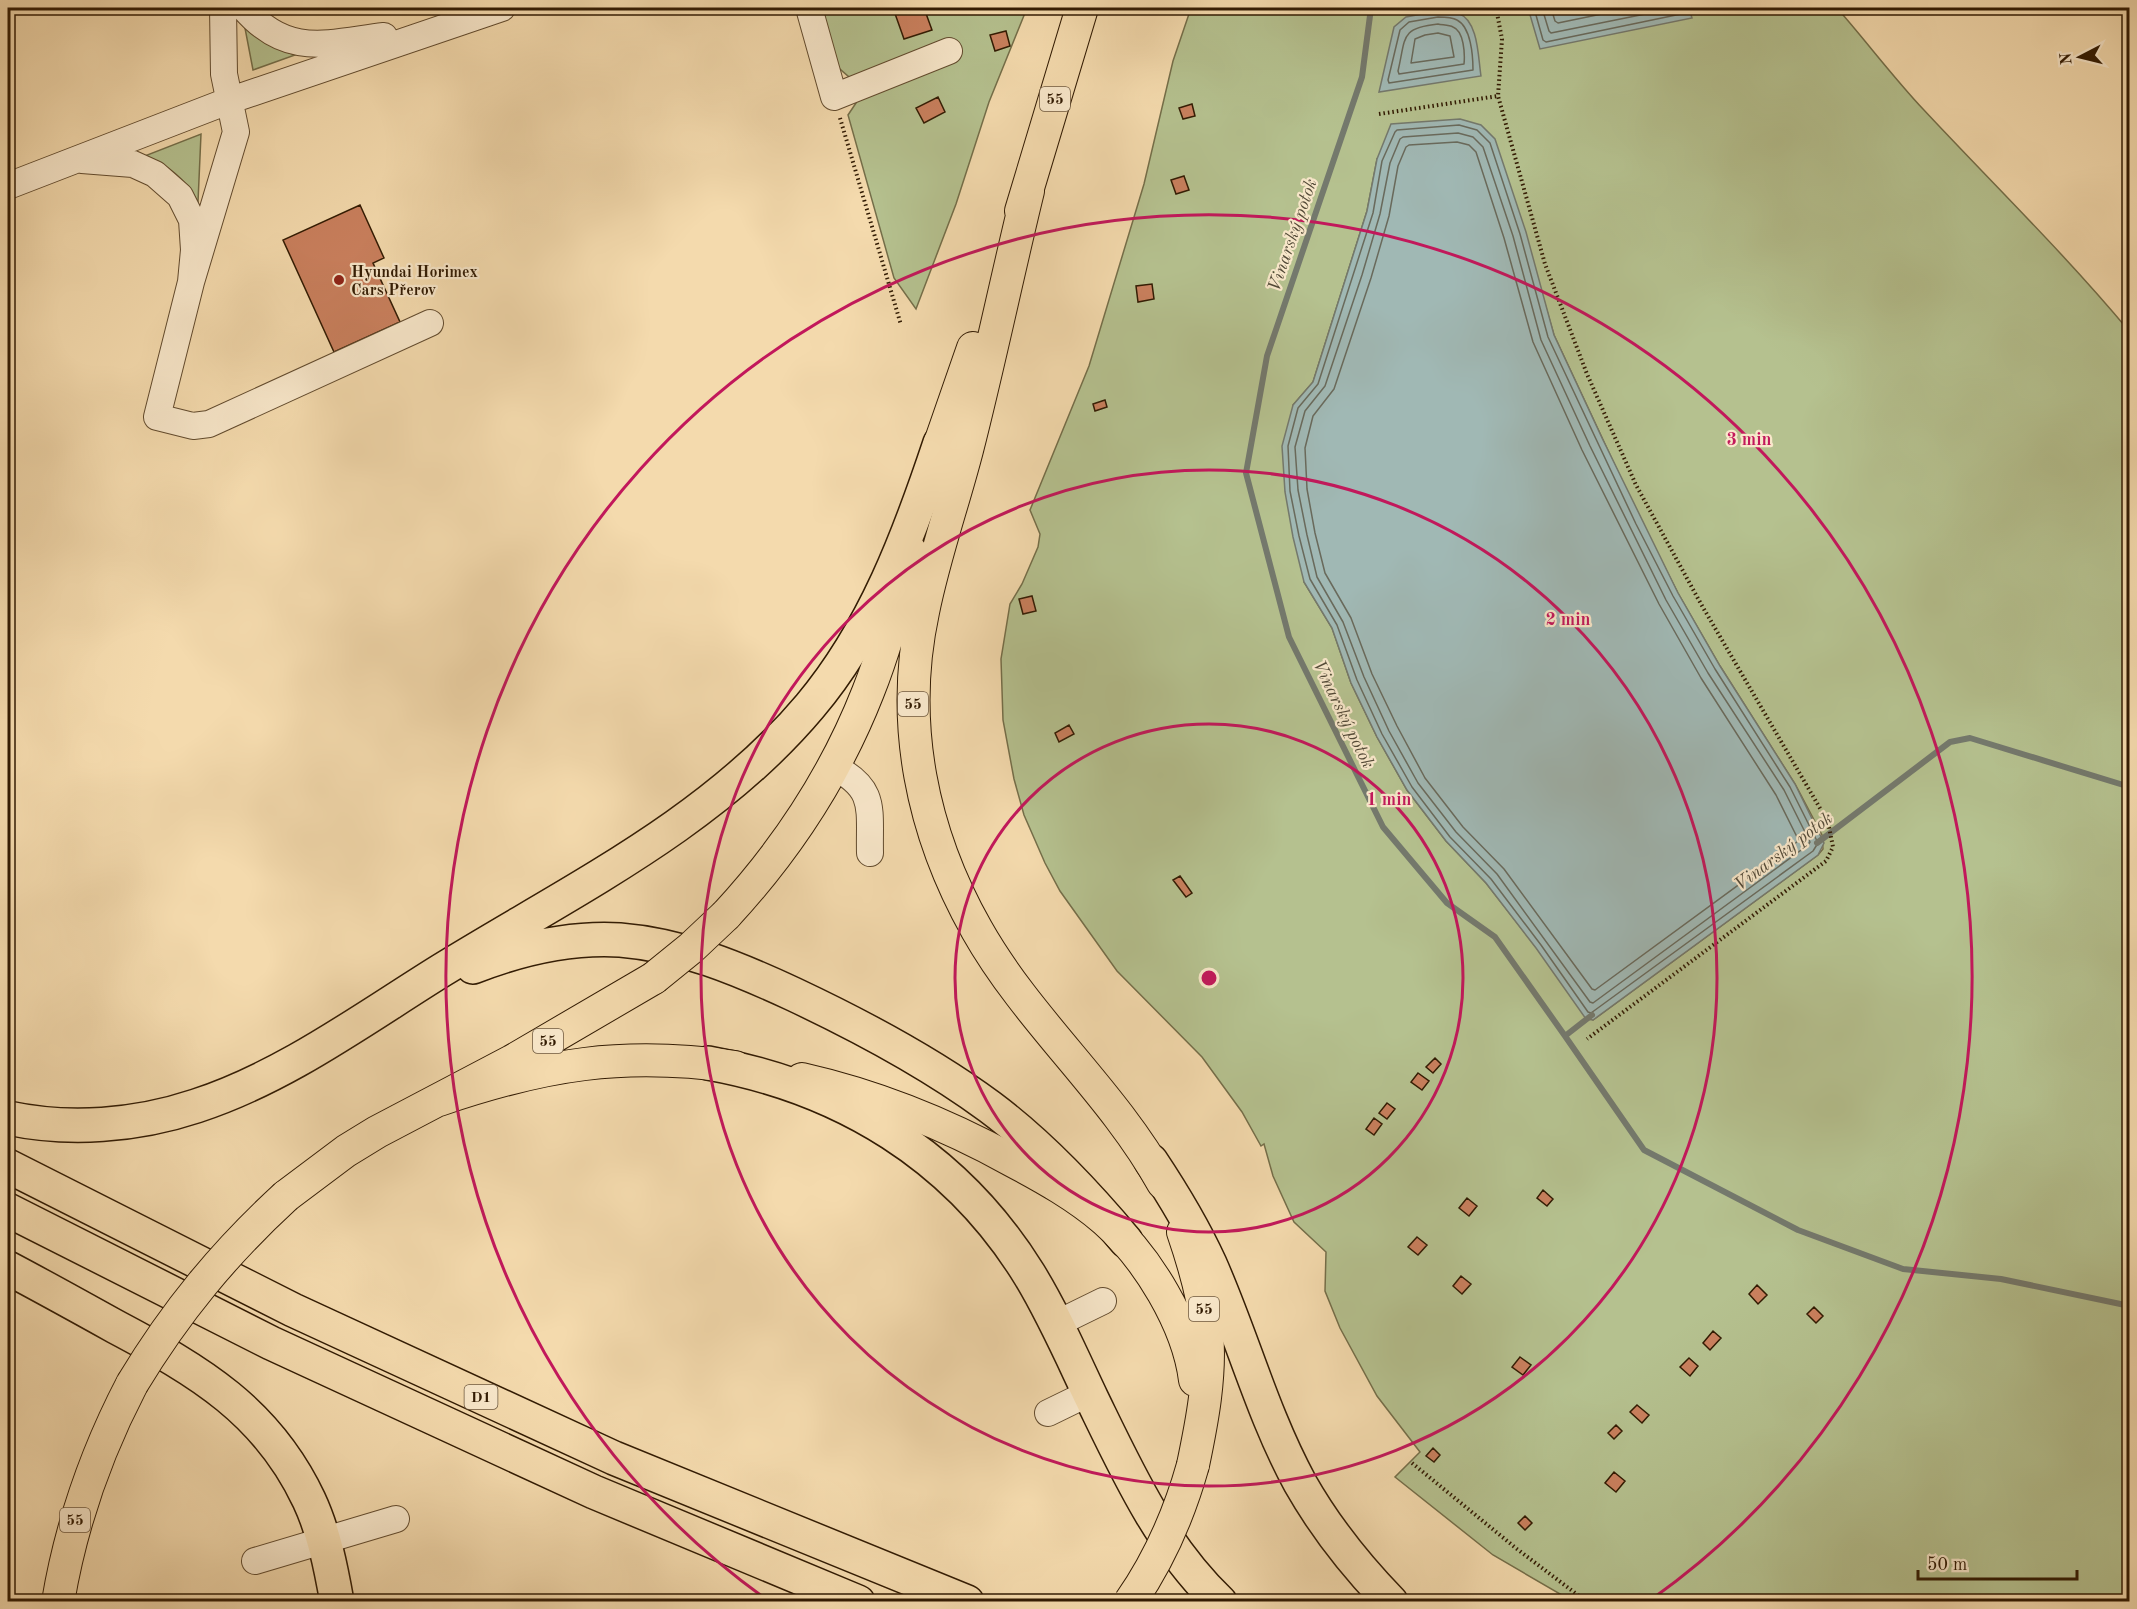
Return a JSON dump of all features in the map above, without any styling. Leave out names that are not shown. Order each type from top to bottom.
[{"type":"highway","points":[[8,1118],[45,1123],[98,1124],[136,1120],[193,1107],[225,1096],[257,1082],[363,1021],[442,970],[649,845],[718,794],[777,742],[833,678],[872,616],[907,536],[940,443]]},
{"type":"highway","points":[[363,1021],[466,970],[516,952],[586,940],[619,940],[683,950],[726,965],[815,1004],[961,1086],[999,1114],[1049,1157],[1082,1190],[1126,1241]]},
{"type":"highway","points":[[708,1063],[764,1075],[836,1101],[886,1130],[939,1169],[992,1223],[1028,1272],[1056,1324],[1124,1465],[1149,1510],[1189,1568],[1220,1602]]},
{"type":"highway","points":[[1151,1161],[1173,1194],[1206,1256],[1275,1428],[1300,1483],[1344,1549],[1391,1602]]},
{"type":"highway","name":"D1","points":[[8,1166],[293,1310],[614,1458],[967,1602]]},
{"type":"highway","name":"D1","points":[[8,1210],[271,1343],[561,1478],[858,1602]]},
{"type":"highway","points":[[8,1268],[201,1375],[241,1407],[278,1449],[295,1474],[309,1502],[323,1541],[337,1602]]},
{"type":"main road","name":"55","points":[[57,1602],[80,1503],[104,1442],[132,1384],[176,1315],[201,1283],[256,1223],[286,1196],[346,1151],[387,1126],[563,1032],[654,978],[692,948],[726,915],[782,850],[800,823],[834,767],[856,720],[882,653],[940,443],[1028,191],[1082,8]]},
{"type":"main road","name":"55","points":[[1028,191],[967,451],[932,570],[922,614],[914,669],[913,725],[920,781],[938,847],[950,878],[978,933],[1013,983],[1120,1117],[1151,1161],[1166,1189],[1184,1233],[1199,1285],[1205,1316],[1207,1362],[1205,1395],[1193,1465],[1172,1528],[1158,1557],[1130,1602]]},
{"type":"main road","name":"55","points":[[439,1100],[521,1075],[574,1064],[650,1059],[708,1063],[831,1085],[869,1096],[926,1118],[1003,1155],[1064,1190],[1105,1221],[1126,1241],[1170,1306],[1189,1352],[1197,1394],[1193,1465]]},
{"type":"street","points":[[223,8],[223,52],[228,101],[236,132],[191,282],[157,417],[193,426],[210,424],[430,323]]},
{"type":"street","points":[[244,8],[276,36],[303,44],[438,29]]},
{"type":"street","points":[[8,186],[228,101],[502,8]]},
{"type":"street","points":[[809,8],[834,97],[950,51]]},
{"type":"street","points":[[73,160],[133,164],[155,174],[180,196],[192,220],[194,250],[191,282]]},
{"type":"street","points":[[834,767],[851,776],[864,790],[869,809],[870,852]]},
{"type":"street","points":[[1056,1324],[1103,1301]]},
{"type":"street","points":[[1048,1413],[1089,1393]]},
{"type":"street","points":[[255,1561],[396,1519]]},
{"type":"path","points":[[1496,8],[1502,39],[1498,96],[1545,264],[1587,374],[1636,485],[1701,604],[1828,822],[1833,847],[1826,861],[1587,1039]]},
{"type":"path","points":[[1379,114],[1498,96]]},
{"type":"path","points":[[834,97],[901,325]]},
{"type":"path","points":[[1412,1463],[1517,1549],[1587,1602]]},
{"type":"green space","points":[[818,8],[1027,8],[989,102],[956,204],[916,309],[894,278],[848,115],[856,103],[849,77],[833,63]]},
{"type":"green space","points":[[1191,8],[1837,8],[1912,97],[2053,246],[2129,331],[2129,1601],[1572,1601],[1493,1555],[1395,1477],[1420,1452],[1377,1396],[1340,1328],[1325,1291],[1326,1252],[1294,1222],[1273,1176],[1264,1144],[1261,1146],[1242,1112],[1202,1057],[1117,971],[1060,891],[1024,815],[1014,779],[1003,720],[1001,659],[1010,604],[1022,584],[1038,547],[1040,534],[1030,510],[1089,366],[1144,184],[1173,61]],"holes":[[[1377,159],[1540,287],[1554,335],[1641,521],[1678,593],[1720,666],[1795,784],[1822,835],[1823,849],[1818,855],[1593,1020],[1486,883],[1446,841],[1407,790],[1377,737],[1351,683],[1332,628],[1304,582],[1293,405],[1313,382],[1367,211]]]},
{"type":"green space","points":[[244,23],[270,45],[295,55],[253,70]]},
{"type":"green space","points":[[201,134],[198,202],[188,186],[168,168],[142,157]]},
{"type":"water","points":[[1528,8],[1689,8],[1692,18],[1540,49]]},
{"type":"water","points":[[1438,11],[1458,13],[1470,24],[1476,41],[1481,76],[1379,92],[1394,27],[1406,17]]},
{"type":"water","points":[[1460,119],[1481,125],[1495,139],[1526,232],[1554,335],[1603,440],[1678,593],[1720,666],[1795,784],[1824,843],[1818,855],[1593,1020],[1586,1019],[1486,883],[1446,841],[1407,790],[1377,737],[1351,683],[1332,628],[1304,582],[1285,492],[1282,446],[1293,405],[1313,382],[1367,211],[1377,159],[1391,124]]},
{"type":"building","points":[[893,8],[924,8],[932,30],[904,39]]},
{"type":"building","points":[[1006,31],[1010,46],[995,51],[990,35]]},
{"type":"building","points":[[938,97],[945,112],[924,123],[916,108]]},
{"type":"building","points":[[1192,104],[1195,116],[1183,119],[1179,108]]},
{"type":"building","points":[[1184,176],[1189,190],[1176,194],[1171,180]]},
{"type":"building","points":[[360,205],[384,258],[373,263],[400,322],[334,352],[283,240]]},
{"type":"building","points":[[1152,284],[1154,299],[1138,302],[1136,286]]},
{"type":"building","points":[[1105,400],[1107,407],[1095,411],[1093,404]]},
{"type":"building","points":[[1032,596],[1036,611],[1023,614],[1019,599]]},
{"type":"building","points":[[1069,725],[1074,734],[1059,742],[1055,733]]},
{"type":"building","points":[[1180,876],[1192,893],[1186,897],[1173,880]]},
{"type":"building","points":[[1435,1058],[1441,1064],[1433,1073],[1426,1067]]},
{"type":"building","points":[[1418,1073],[1429,1081],[1422,1090],[1411,1082]]},
{"type":"building","points":[[1387,1103],[1395,1109],[1387,1119],[1379,1113]]},
{"type":"building","points":[[1374,1118],[1382,1124],[1374,1135],[1366,1129]]},
{"type":"building","points":[[1543,1190],[1553,1199],[1547,1206],[1537,1198]]},
{"type":"building","points":[[1467,1198],[1477,1206],[1469,1216],[1459,1208]]},
{"type":"building","points":[[1417,1237],[1427,1245],[1418,1255],[1408,1247]]},
{"type":"building","points":[[1461,1276],[1471,1284],[1462,1294],[1453,1286]]},
{"type":"building","points":[[1757,1285],[1767,1295],[1758,1304],[1749,1294]]},
{"type":"building","points":[[1814,1307],[1823,1316],[1816,1323],[1807,1314]]},
{"type":"building","points":[[1713,1331],[1721,1338],[1710,1350],[1703,1343]]},
{"type":"building","points":[[1520,1357],[1531,1365],[1523,1375],[1512,1367]]},
{"type":"building","points":[[1689,1358],[1698,1366],[1690,1376],[1680,1367]]},
{"type":"building","points":[[1637,1405],[1649,1415],[1642,1423],[1630,1412]]},
{"type":"building","points":[[1616,1425],[1622,1431],[1614,1439],[1608,1433]]},
{"type":"building","points":[[1433,1448],[1440,1455],[1434,1462],[1426,1456]]},
{"type":"building","points":[[1614,1472],[1625,1481],[1616,1492],[1605,1483]]},
{"type":"building","points":[[1525,1516],[1532,1523],[1525,1530],[1518,1523]]},
{"type":"waterway","name":"Vinarský potok","points":[[1371,8],[1362,77],[1267,356],[1246,473],[1289,637],[1383,827],[1447,903],[1495,937],[1565,1036],[1592,1015]]},
{"type":"waterway","name":"Vinarský potok","points":[[1817,843],[1950,742],[1970,738],[2130,787]]},
{"type":"waterway","points":[[1565,1036],[1644,1150],[1798,1230],[1903,1269],[2001,1279],[2130,1306]]},
{"type":"place","name":"Hyundai Horimex Cars Přerov","points":[[339,280]]}]
